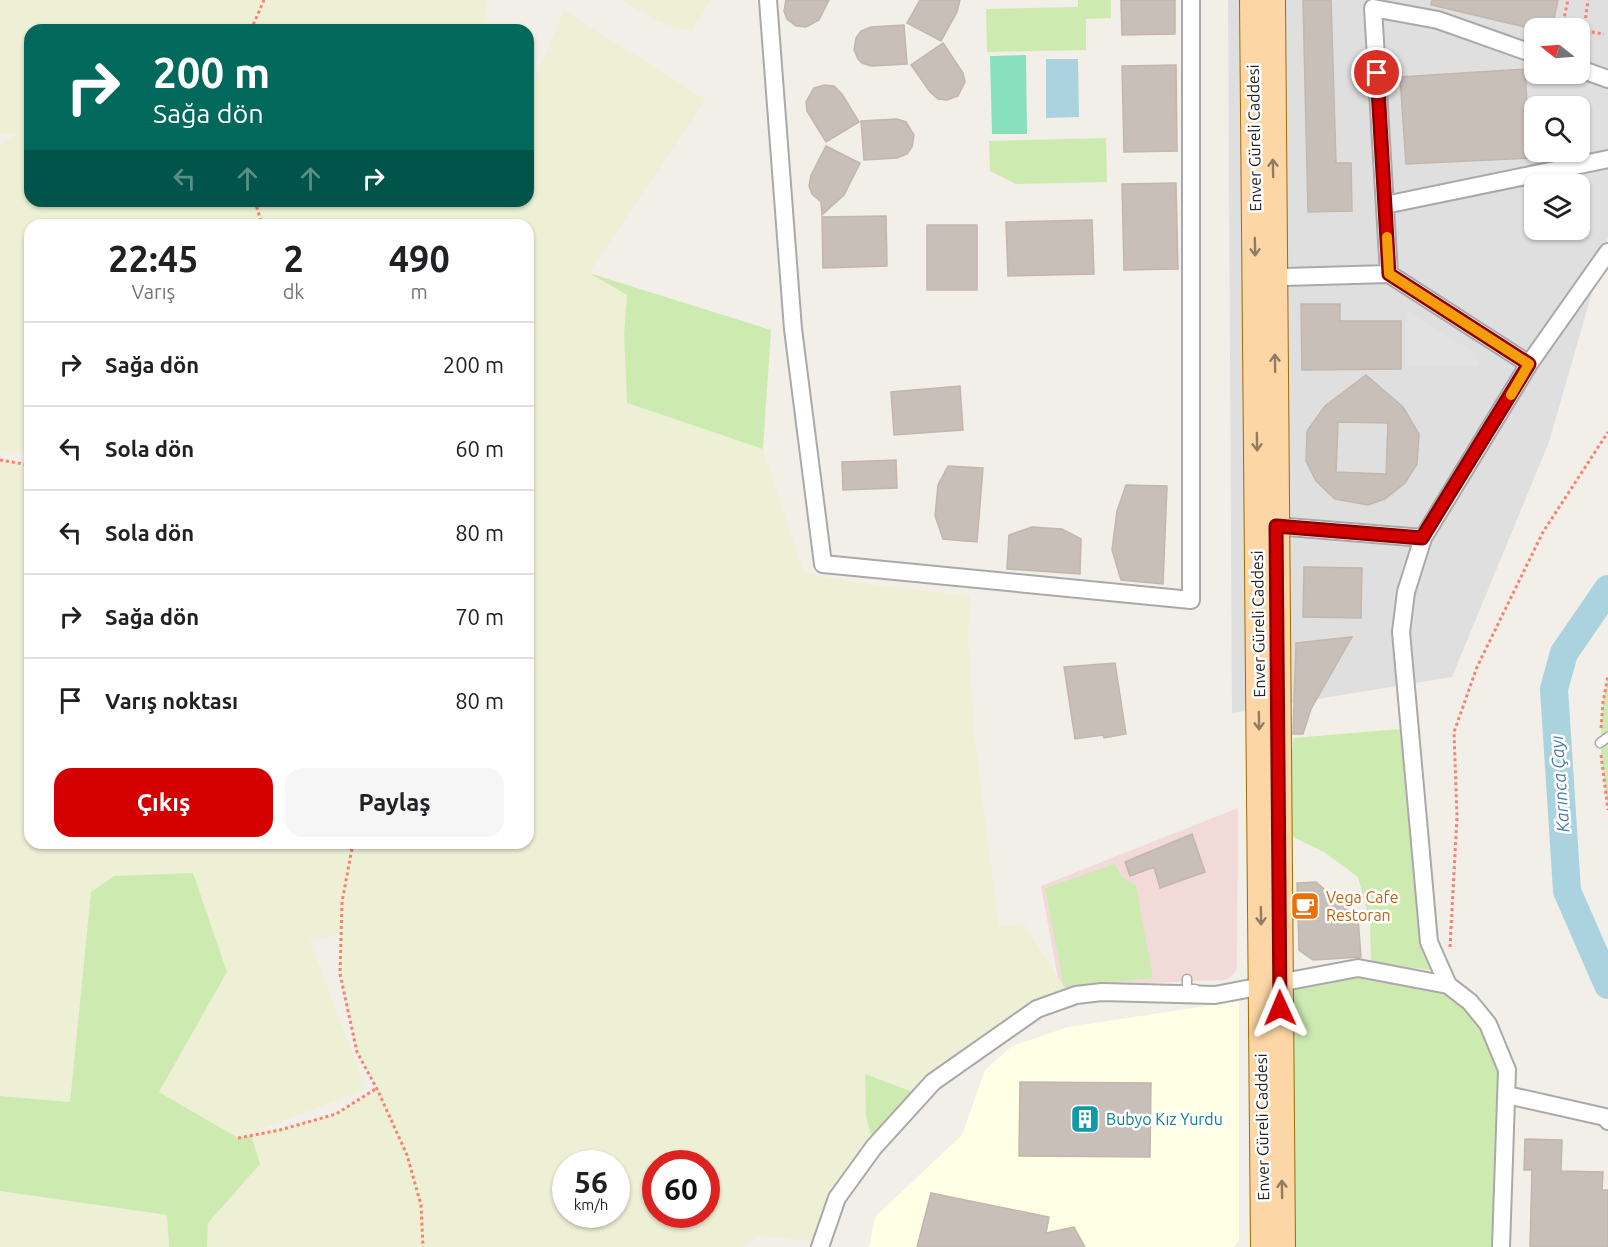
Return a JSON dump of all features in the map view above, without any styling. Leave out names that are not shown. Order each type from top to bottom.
[{"type":"main road","name":"Enver Güreli Caddesi","points":[[1253,0],[1264,1247]]},
{"type":"main road","name":"Enver Güreli Caddesi","points":[[1272,0],[1276,526],[1263,986],[1282,1247]]},
{"type":"street","points":[[768,0],[793,329],[823,564],[1191,600],[1191,0]]},
{"type":"street","points":[[1389,274],[1373,4],[1438,20],[1524,50]]},
{"type":"street","points":[[1590,73],[1608,79]]},
{"type":"street","points":[[1385,205],[1608,159]]},
{"type":"street","points":[[1448,985],[1429,942],[1401,632],[1406,592],[1422,538],[1529,364],[1608,252]]},
{"type":"street","points":[[1284,277],[1389,274],[1529,364]]},
{"type":"street","points":[[1276,526],[1422,538]]},
{"type":"street","points":[[820,1247],[837,1198],[874,1147],[933,1082],[1038,1009],[1076,995],[1102,992],[1215,995],[1358,968],[1448,985],[1470,1002],[1488,1024],[1508,1070],[1501,1247]]},
{"type":"street","points":[[1507,1095],[1605,1117],[1608,1121]]},
{"type":"lane","points":[[1600,743],[1608,737]]},
{"type":"lane","points":[[1187,979],[1187,989],[1263,986]]},
{"type":"path","points":[[254,24],[264,0]]},
{"type":"path","points":[[1564,18],[1568,0]]},
{"type":"path","points":[[1584,18],[1588,0]]},
{"type":"path","points":[[1590,31],[1604,34]]},
{"type":"path","points":[[1449,950],[1457,817],[1454,732],[1477,667],[1543,532],[1608,432]]},
{"type":"path","points":[[0,460],[24,464]]},
{"type":"path","points":[[352,849],[342,902],[340,974],[357,1052],[377,1088],[407,1155],[421,1205],[423,1247]]},
{"type":"path","points":[[238,1138],[280,1130],[336,1114],[377,1088]]},
{"type":"shaded area","points":[[0,0],[488,0],[484,24],[24,24],[24,207],[534,207],[534,81],[564,10],[706,100],[589,273],[627,295],[624,335],[627,403],[763,449],[804,573],[875,585],[970,596],[968,637],[975,740],[999,926],[1024,924],[1064,987],[1076,995],[933,1082],[874,1147],[820,1242],[759,1236],[742,1247],[207,1247],[208,1223],[259,1164],[251,1135],[336,1114],[377,1088],[357,1052],[340,974],[340,934],[310,941],[366,1089],[238,1138],[159,1092],[227,972],[91,892],[70,1102],[0,1096],[0,460],[24,464],[24,849],[534,849],[534,219],[24,219],[24,452],[0,451],[0,145],[16,134],[0,134]]},
{"type":"shaded area","points":[[621,0],[711,0],[691,32],[659,22]]},
{"type":"shaded area","points":[[1228,0],[1608,0],[1608,237],[1549,442],[1452,677],[1232,713]]},
{"type":"shaded area","points":[[1407,311],[1475,353],[1480,366],[1406,366]]},
{"type":"shaded area","points":[[1238,808],[1237,970],[1232,976],[1225,980],[1060,990],[1041,886]]},
{"type":"shaded area","points":[[1239,1001],[1239,1240],[1234,1247],[869,1247],[875,1217],[962,1135],[985,1070],[1012,1046],[1068,1027]]},
{"type":"shaded area","points":[[0,1191],[167,1215],[169,1247],[0,1247]]},
{"type":"green space","points":[[1078,0],[1111,0],[1111,18],[1086,19],[1086,50],[987,52],[986,9],[1078,7]]},
{"type":"green space","points":[[1026,55],[1027,134],[992,134],[990,56]]},
{"type":"green space","points":[[1106,138],[1107,182],[1016,184],[990,171],[989,141]]},
{"type":"green space","points":[[589,273],[771,330],[763,449],[627,403],[624,334],[627,295]]},
{"type":"green space","points":[[1608,676],[1608,810],[1600,743],[1603,702]]},
{"type":"green space","points":[[1400,729],[1440,971],[1371,963],[1370,921],[1358,877],[1324,852],[1287,834],[1293,738]]},
{"type":"green space","points":[[1115,864],[1121,876],[1136,886],[1153,978],[1064,987],[1045,888]]},
{"type":"green space","points":[[193,873],[227,972],[159,1092],[238,1138],[251,1135],[260,1164],[208,1223],[207,1247],[169,1247],[167,1215],[0,1191],[0,1096],[70,1102],[91,892],[114,876]]},
{"type":"green space","points":[[1358,968],[1448,985],[1470,1002],[1507,1070],[1501,1247],[1295,1247],[1290,982]]},
{"type":"green space","points":[[865,1074],[921,1095],[874,1147],[866,1117]]},
{"type":"water","points":[[1046,59],[1078,59],[1079,117],[1046,118]]},
{"type":"building","points":[[786,0],[829,0],[819,20],[806,27],[796,26],[787,19],[784,11]]},
{"type":"building","points":[[920,0],[960,0],[957,12],[941,41],[907,23]]},
{"type":"building","points":[[1121,0],[1175,0],[1175,34],[1122,35]]},
{"type":"building","points":[[1303,0],[1331,0],[1336,163],[1351,163],[1352,211],[1308,212]]},
{"type":"building","points":[[1432,0],[1558,0],[1554,18],[1524,18],[1524,27],[1431,5]]},
{"type":"building","points":[[904,25],[907,64],[871,66],[858,59],[854,50],[856,38],[861,31],[871,27]]},
{"type":"building","points":[[943,43],[963,73],[965,82],[958,96],[947,100],[938,99],[930,92],[911,65]]},
{"type":"building","points":[[1176,65],[1177,151],[1124,152],[1122,66]]},
{"type":"building","points":[[1524,69],[1527,96],[1524,96],[1524,158],[1406,164],[1400,77]]},
{"type":"building","points":[[825,85],[834,86],[842,94],[859,122],[826,142],[807,111],[806,102],[814,88]]},
{"type":"building","points":[[897,119],[906,122],[914,135],[912,147],[907,154],[897,158],[864,160],[861,121]]},
{"type":"building","points":[[826,146],[860,163],[844,195],[822,215],[821,202],[812,194],[809,186],[811,175]]},
{"type":"building","points":[[1176,183],[1178,269],[1124,270],[1122,184]]},
{"type":"building","points":[[886,216],[887,266],[823,268],[822,217]]},
{"type":"building","points":[[1092,220],[1094,274],[1008,276],[1006,222]]},
{"type":"building","points":[[927,225],[977,225],[977,290],[927,290]]},
{"type":"building","points":[[1301,304],[1340,304],[1340,321],[1401,321],[1401,369],[1302,370]]},
{"type":"building","points":[[1366,375],[1403,407],[1419,434],[1417,464],[1405,483],[1385,499],[1368,505],[1335,499],[1316,481],[1306,461],[1307,431],[1325,406]],"holes":[[[1338,422],[1388,423],[1386,474],[1336,472]]]},
{"type":"building","points":[[960,386],[963,430],[894,435],[891,392]]},
{"type":"building","points":[[896,460],[897,488],[843,490],[842,462]]},
{"type":"building","points":[[948,466],[983,468],[977,542],[943,539],[935,516],[938,485]]},
{"type":"building","points":[[1126,485],[1167,486],[1163,584],[1121,580],[1112,550],[1117,511]]},
{"type":"building","points":[[1032,527],[1062,529],[1081,539],[1080,574],[1007,569],[1009,535]]},
{"type":"building","points":[[1304,567],[1362,568],[1361,618],[1303,617]]},
{"type":"building","points":[[1352,637],[1311,709],[1303,734],[1293,734],[1296,643]]},
{"type":"building","points":[[1115,663],[1126,734],[1104,738],[1103,735],[1075,739],[1064,667]]},
{"type":"building","points":[[1192,834],[1205,872],[1160,888],[1154,867],[1130,876],[1125,862]]},
{"type":"building","points":[[1316,882],[1358,918],[1361,957],[1313,960],[1299,950],[1297,883]]},
{"type":"building","name":"Bubyo Kız Yurdu","points":[[1020,1082],[1151,1083],[1150,1157],[1019,1156]]},
{"type":"building","points":[[1525,1139],[1562,1140],[1561,1171],[1603,1172],[1602,1190],[1608,1190],[1608,1247],[1530,1247],[1532,1170],[1524,1170]]},
{"type":"building","points":[[931,1193],[1049,1217],[1046,1233],[1074,1227],[1085,1247],[917,1247]]},
{"type":"waterway","name":"Karınca Çayı","points":[[1608,589],[1564,653],[1554,689],[1567,891],[1608,985]]},
{"type":"slow traffic","points":[[1387,237],[1389,274],[1529,364],[1511,395]]},
{"type":"place","name":"Vega Cafe Restoran","points":[[1305,906]]},
{"type":"place","name":"Bubyo Kız Yurdu","points":[[1085,1119]]},
{"type":"route","points":[[1280,1008],[1276,526],[1422,538],[1529,364],[1389,274],[1377,73]]}]
